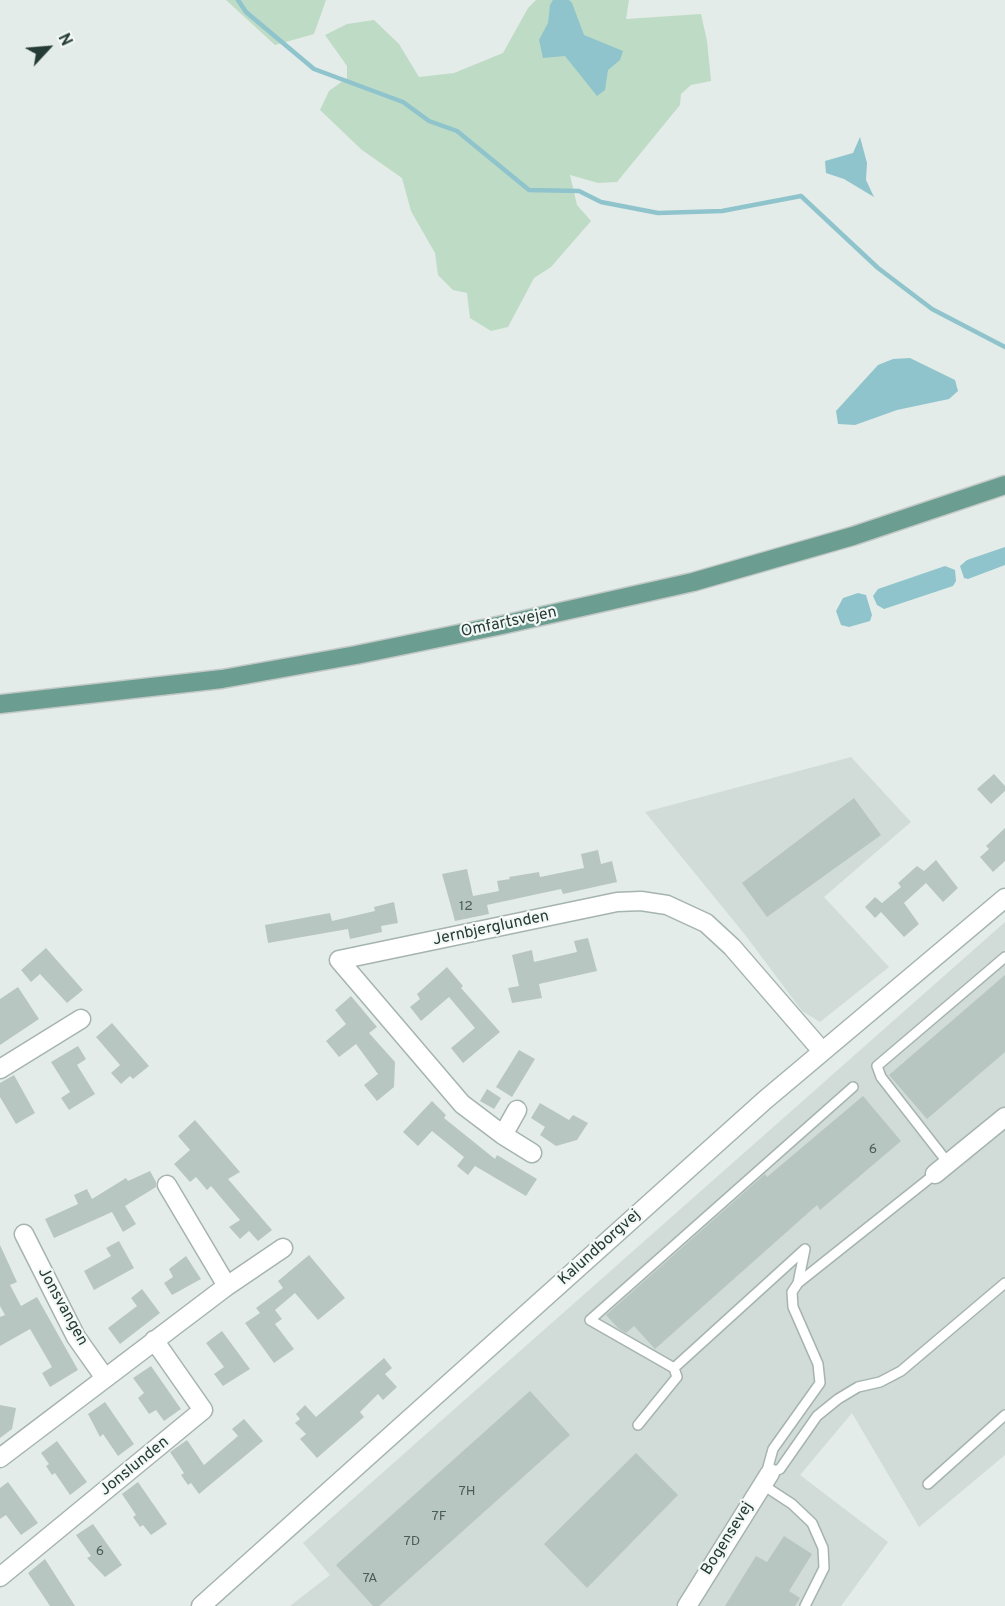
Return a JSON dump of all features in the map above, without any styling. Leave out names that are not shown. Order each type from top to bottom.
[{"type":"main road","name":"Omfartsvejen","points":[[0,704],[222,679],[513,623],[693,582],[853,536],[1005,485]]},
{"type":"street","name":"Kalundborgvej","points":[[201,1606],[822,1051],[1005,898]]},
{"type":"street","name":"Jernbjerglunden","points":[[532,1153],[502,1135],[462,1104],[339,960],[617,902],[641,901],[668,905],[706,923],[732,947],[822,1051]]},
{"type":"street","points":[[0,1069],[81,1019]]},
{"type":"street","points":[[502,1135],[517,1110]]},
{"type":"street","points":[[942,1168],[1005,1117]]},
{"type":"street","points":[[167,1185],[227,1286]]},
{"type":"street","name":"Jonsvangen","points":[[24,1234],[72,1329],[105,1378]]},
{"type":"street","points":[[0,1458],[227,1286],[284,1248]]},
{"type":"street","name":"Jonslunden","points":[[0,1577],[203,1410],[154,1340]]},
{"type":"street","name":"Bogensevej","points":[[687,1606],[766,1479]]},
{"type":"lane","points":[[766,1479],[772,1449],[820,1383],[818,1364],[793,1307],[792,1292],[798,1283],[942,1168],[881,1077],[877,1066],[1005,957]]},
{"type":"lane","points":[[638,1425],[677,1377],[674,1368],[590,1320],[853,1087]]},
{"type":"lane","points":[[674,1368],[806,1249],[798,1283]]},
{"type":"lane","points":[[766,1479],[780,1469],[817,1416],[858,1387],[880,1382],[901,1371],[1005,1283]]},
{"type":"lane","points":[[928,1484],[1005,1415]]},
{"type":"lane","points":[[766,1479],[812,1523],[823,1548],[824,1568],[805,1606]]},
{"type":"shaded area","points":[[851,757],[911,822],[824,897],[889,967],[820,1022],[802,1011],[746,936],[645,812]]},
{"type":"shaded area","points":[[1005,922],[1005,1455],[919,1527],[852,1413],[800,1475],[888,1542],[841,1606],[290,1606],[330,1575],[303,1543]]},
{"type":"green space","points":[[226,0],[326,0],[314,34],[275,45]]},
{"type":"green space","points":[[536,0],[629,0],[626,19],[701,14],[707,41],[711,81],[691,85],[681,94],[680,105],[617,182],[598,183],[570,175],[577,205],[591,221],[551,267],[534,278],[508,327],[491,331],[470,318],[467,293],[453,290],[438,275],[435,253],[411,211],[402,178],[362,150],[320,110],[329,91],[347,78],[347,66],[325,35],[347,24],[374,20],[399,44],[419,77],[454,73],[503,53],[528,8]]},
{"type":"water","points":[[553,0],[569,0],[572,3],[584,35],[623,51],[620,60],[608,70],[605,90],[597,96],[565,56],[543,58],[539,40],[548,23],[550,5]]},
{"type":"water","points":[[860,137],[867,163],[866,180],[874,197],[844,179],[826,173],[825,161],[853,153]]},
{"type":"water","points":[[910,358],[955,380],[958,391],[949,399],[897,410],[855,425],[838,424],[836,411],[878,365],[893,359]]},
{"type":"water","points":[[1005,547],[1005,565],[968,579],[964,578],[960,566],[967,560]]},
{"type":"water","points":[[945,566],[955,570],[956,581],[953,586],[884,609],[877,605],[873,596],[878,589]]},
{"type":"water","points":[[858,593],[866,595],[872,615],[870,621],[849,627],[841,625],[836,611],[843,598]]},
{"type":"building","points":[[994,774],[1005,786],[1005,791],[991,804],[977,789]]},
{"type":"building","points":[[854,798],[881,835],[767,917],[742,883]]},
{"type":"building","points":[[1005,828],[1005,861],[993,872],[980,857],[989,849],[986,846]]},
{"type":"building","points":[[598,850],[601,864],[612,861],[617,882],[563,894],[561,889],[487,905],[489,914],[455,921],[442,874],[467,869],[473,896],[499,891],[497,881],[510,879],[509,877],[539,872],[540,877],[584,868],[581,854]]},
{"type":"building","points":[[936,860],[958,888],[943,902],[926,883],[904,903],[919,924],[904,937],[881,912],[875,918],[865,907],[875,897],[882,903],[901,887],[898,883],[917,866],[924,871]]},
{"type":"building","points":[[394,902],[398,923],[381,926],[382,932],[350,939],[348,929],[268,943],[265,925],[330,913],[332,921],[375,911],[374,907]]},
{"type":"building","points":[[588,938],[597,971],[539,984],[542,998],[512,1003],[508,988],[519,986],[512,955],[532,950],[534,962],[577,952],[574,941]]},
{"type":"building","points":[[46,948],[83,990],[67,1003],[40,974],[31,982],[21,970]]},
{"type":"building","points":[[447,967],[463,986],[461,988],[500,1032],[463,1063],[451,1048],[475,1028],[449,997],[421,1021],[410,1007],[420,999],[417,994]]},
{"type":"building","points":[[1005,975],[1005,1052],[927,1119],[889,1075]]},
{"type":"building","points":[[18,987],[39,1019],[0,1045],[0,999]]},
{"type":"building","points":[[351,996],[377,1027],[369,1033],[395,1062],[394,1087],[377,1101],[364,1085],[378,1074],[356,1044],[339,1057],[326,1041],[346,1024],[335,1010]]},
{"type":"building","points":[[112,1023],[149,1066],[133,1079],[130,1076],[121,1084],[111,1073],[120,1065],[96,1037]]},
{"type":"building","points":[[78,1046],[86,1059],[77,1065],[95,1094],[69,1110],[61,1098],[70,1092],[51,1062]]},
{"type":"building","points":[[519,1050],[535,1059],[512,1097],[496,1087]]},
{"type":"building","points":[[14,1075],[35,1113],[16,1124],[0,1097],[0,1083]]},
{"type":"building","points":[[487,1089],[501,1098],[494,1109],[480,1101]]},
{"type":"building","points":[[863,1096],[901,1141],[820,1210],[817,1205],[655,1349],[634,1326],[626,1333],[606,1315],[765,1174],[767,1177]]},
{"type":"building","points":[[432,1101],[446,1115],[444,1118],[495,1159],[497,1155],[537,1179],[526,1196],[475,1166],[468,1175],[457,1166],[464,1157],[432,1131],[418,1146],[403,1132]]},
{"type":"building","points":[[540,1103],[569,1120],[573,1115],[588,1123],[577,1140],[556,1146],[540,1135],[545,1127],[531,1118]]},
{"type":"building","points":[[195,1120],[240,1172],[228,1179],[272,1230],[258,1241],[249,1231],[240,1239],[229,1227],[240,1220],[211,1186],[207,1190],[196,1177],[190,1182],[174,1164],[190,1150],[178,1136]]},
{"type":"building","points":[[150,1171],[156,1187],[125,1206],[136,1224],[123,1232],[112,1212],[54,1238],[45,1219],[78,1204],[74,1195],[87,1189],[92,1199],[126,1178],[128,1181]]},
{"type":"building","points":[[119,1241],[134,1268],[94,1290],[84,1271],[111,1256],[106,1248]]},
{"type":"building","points":[[0,1245],[17,1282],[10,1285],[21,1306],[37,1297],[78,1370],[50,1387],[42,1373],[52,1367],[30,1329],[0,1346],[0,1317],[5,1315],[0,1306]]},
{"type":"building","points":[[309,1255],[345,1298],[318,1320],[295,1293],[275,1310],[282,1319],[275,1324],[294,1349],[274,1363],[245,1323],[260,1313],[256,1308],[283,1288],[278,1281]]},
{"type":"building","points":[[186,1256],[201,1279],[172,1295],[164,1283],[173,1277],[169,1269]]},
{"type":"building","points":[[142,1289],[160,1313],[120,1344],[108,1328],[137,1306],[131,1298]]},
{"type":"building","points":[[222,1331],[250,1369],[223,1386],[214,1374],[224,1367],[206,1343]]},
{"type":"building","points":[[384,1358],[392,1368],[385,1374],[397,1387],[383,1400],[378,1394],[360,1412],[364,1417],[317,1458],[300,1439],[306,1434],[295,1423],[300,1419],[296,1414],[305,1405],[316,1417]]},
{"type":"building","points":[[151,1366],[181,1409],[164,1421],[156,1410],[149,1414],[138,1398],[144,1393],[133,1378]]},
{"type":"building","points":[[530,1391],[570,1435],[379,1606],[373,1606],[336,1565]]},
{"type":"building","points":[[105,1402],[134,1444],[118,1456],[103,1434],[100,1437],[88,1414]]},
{"type":"building","points":[[0,1405],[16,1408],[12,1429],[0,1438]]},
{"type":"building","points":[[244,1419],[263,1441],[199,1494],[181,1475],[184,1473],[170,1452],[187,1440],[204,1465],[238,1436],[232,1429]]},
{"type":"building","points":[[57,1441],[87,1482],[70,1495],[55,1473],[52,1475],[46,1466],[49,1464],[41,1453]]},
{"type":"building","points":[[636,1453],[678,1495],[587,1588],[544,1544]]},
{"type":"building","points":[[8,1482],[38,1523],[21,1535],[6,1515],[0,1519],[0,1488]]},
{"type":"building","points":[[138,1482],[167,1524],[151,1535],[143,1525],[140,1527],[133,1517],[136,1515],[122,1494]]},
{"type":"building","points":[[93,1524],[122,1565],[105,1577],[87,1558],[91,1556],[76,1535]]},
{"type":"building","points":[[784,1536],[812,1554],[789,1591],[800,1598],[795,1606],[725,1606],[756,1556],[767,1562]]},
{"type":"building","points":[[45,1559],[75,1606],[50,1606],[28,1573]]},
{"type":"waterway","points":[[238,0],[246,12],[314,69],[403,102],[429,121],[457,131],[529,190],[579,191],[601,202],[658,213],[722,211],[801,196],[878,268],[932,309],[1005,347]]}]
